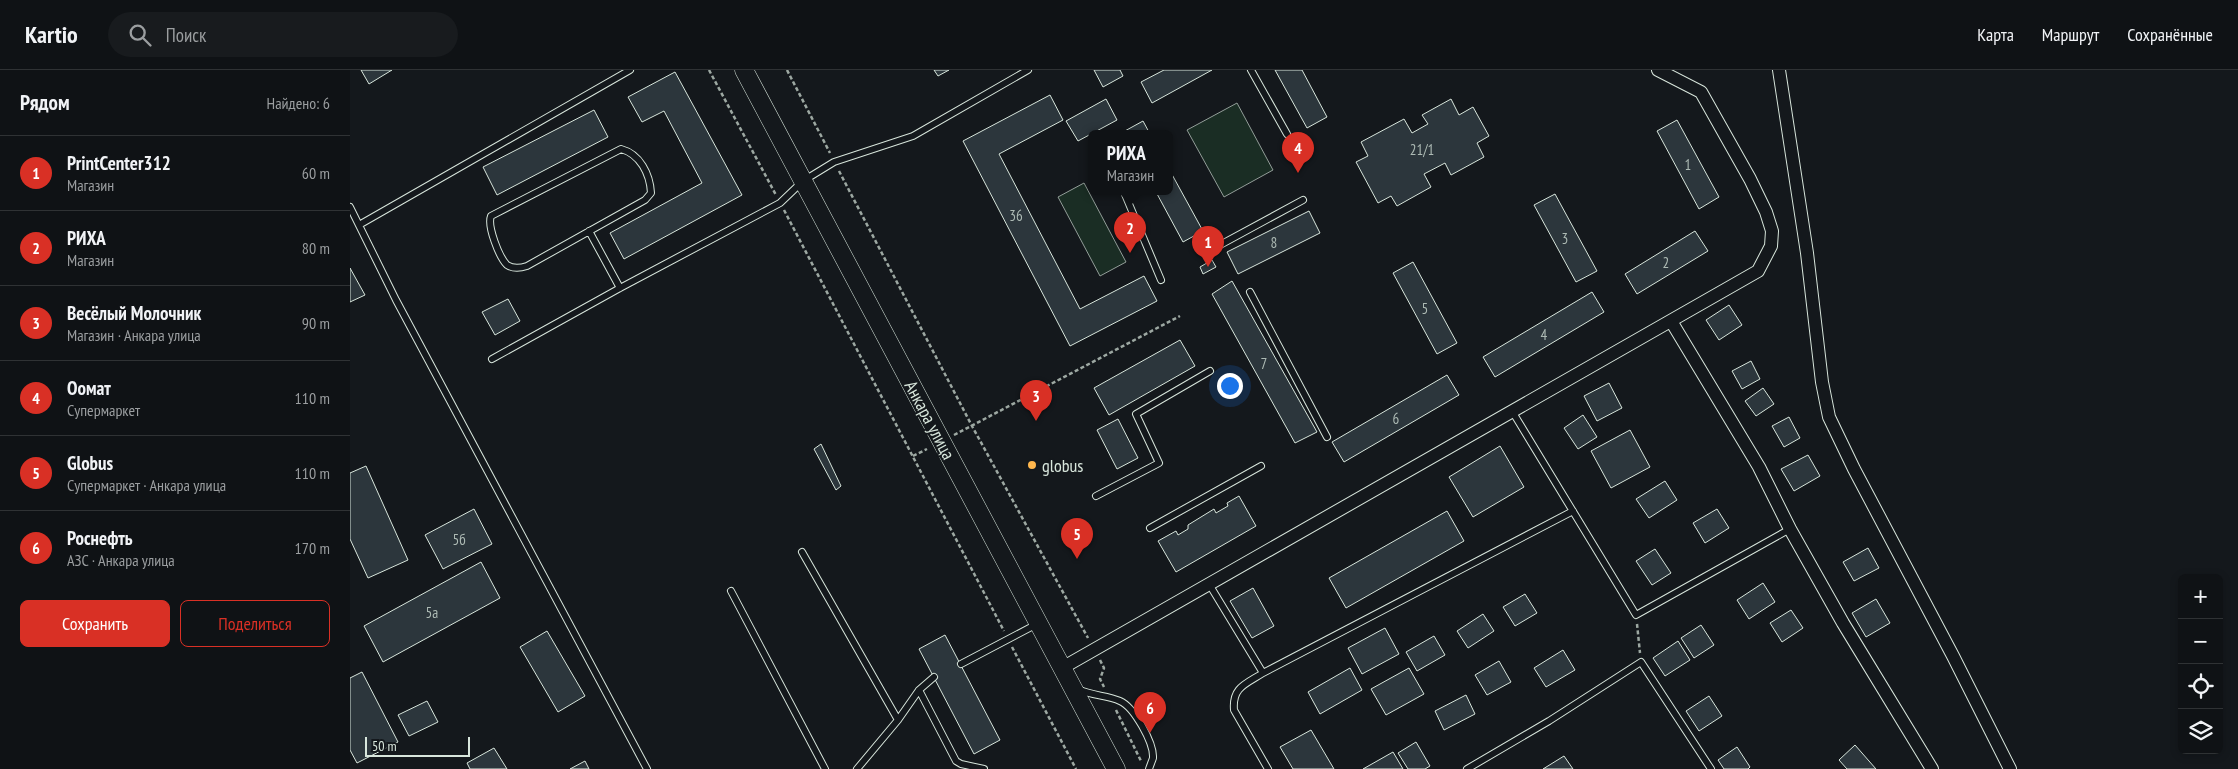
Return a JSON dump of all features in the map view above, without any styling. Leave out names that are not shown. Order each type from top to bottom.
[{"type":"main road","name":"Анкара улица","points":[[744,70],[1116,769]]},
{"type":"street","points":[[1065,675],[1094,649],[1758,271],[1771,246],[1772,232],[1766,212],[1750,179],[1701,92],[1658,70]]},
{"type":"street","points":[[1779,70],[1807,253],[1822,382],[1829,417],[1854,469],[1953,656],[2010,769]]},
{"type":"street","points":[[1671,321],[1759,467],[1790,529],[1843,623],[1932,769]]},
{"type":"lane","points":[[359,225],[630,70]]},
{"type":"lane","points":[[492,359],[780,203],[803,181],[834,162],[914,136],[1028,70]]},
{"type":"lane","points":[[1251,70],[1287,134]]},
{"type":"lane","points":[[621,149],[630,152],[641,163],[650,182],[651,193],[645,200],[589,231],[521,268],[507,264],[490,230],[489,222],[491,216],[621,149]]},
{"type":"lane","points":[[1125,195],[1161,280]]},
{"type":"lane","points":[[1220,245],[1303,200]]},
{"type":"lane","points":[[350,207],[396,300],[647,769]]},
{"type":"lane","points":[[589,231],[620,288]]},
{"type":"lane","points":[[1250,292],[1327,437]]},
{"type":"lane","points":[[1096,496],[1159,462],[1136,414],[1210,371]]},
{"type":"lane","points":[[1512,411],[1636,616],[1790,529]]},
{"type":"lane","points":[[1150,528],[1261,466]]},
{"type":"lane","points":[[1268,769],[1234,710],[1233,699],[1237,690],[1263,673],[1573,511]]},
{"type":"lane","points":[[802,552],[898,720]]},
{"type":"lane","points":[[1209,584],[1263,673]]},
{"type":"lane","points":[[731,591],[825,769]]},
{"type":"lane","points":[[961,664],[1038,624]]},
{"type":"lane","points":[[1467,769],[1549,721],[1641,662],[1711,769]]},
{"type":"lane","points":[[1065,675],[1087,694],[1120,701],[1130,708],[1150,742],[1153,757],[1147,769]]},
{"type":"lane","points":[[857,769],[898,720],[919,690],[934,677]]},
{"type":"lane","points":[[919,690],[956,761],[961,764],[984,769]]},
{"type":"path","points":[[709,70],[1076,769]]},
{"type":"path","points":[[786,70],[972,426],[1104,668],[1100,679],[1147,769]]},
{"type":"path","points":[[913,456],[1180,316]]},
{"type":"path","points":[[1636,616],[1641,662]]},
{"type":"green space","points":[[1237,103],[1273,170],[1224,197],[1187,130]]},
{"type":"green space","points":[[1084,183],[1088,195],[1090,195],[1126,262],[1100,276],[1058,197]]},
{"type":"building","points":[[361,70],[392,70],[369,84]]},
{"type":"building","points":[[934,70],[949,70],[938,76]]},
{"type":"building","points":[[1094,70],[1120,70],[1123,76],[1103,87]]},
{"type":"building","points":[[1164,70],[1212,70],[1152,103],[1141,82]]},
{"type":"building","points":[[1275,70],[1302,70],[1327,117],[1307,128]]},
{"type":"building","points":[[675,72],[742,195],[624,259],[610,233],[702,183],[664,111],[642,122],[628,97]]},
{"type":"building","points":[[1050,95],[1063,120],[999,154],[1080,309],[1144,276],[1157,301],[1070,346],[963,141]]},
{"type":"building","points":[[1106,99],[1117,120],[1098,130],[1088,130],[1088,136],[1078,141],[1066,121]]},
{"type":"building","points":[[1451,99],[1459,115],[1473,107],[1489,136],[1477,143],[1484,157],[1451,175],[1445,163],[1424,174],[1431,187],[1397,206],[1391,196],[1378,203],[1356,162],[1368,156],[1361,142],[1404,119],[1412,133],[1428,124],[1422,115]]},
{"type":"building","points":[[594,110],[608,137],[497,195],[483,167]]},
{"type":"building","points":[[1677,120],[1719,197],[1699,209],[1657,131]]},
{"type":"building","points":[[1143,121],[1148,130],[1127,130]]},
{"type":"building","points":[[1173,176],[1203,231],[1183,242],[1158,195],[1173,195]]},
{"type":"building","points":[[1555,194],[1597,271],[1576,282],[1534,205]]},
{"type":"building","points":[[1309,211],[1320,233],[1238,274],[1227,252]]},
{"type":"building","points":[[1695,231],[1708,251],[1637,294],[1625,274]]},
{"type":"building","points":[[1212,260],[1216,267],[1203,274],[1200,267]]},
{"type":"building","points":[[1413,262],[1457,343],[1437,354],[1393,273]]},
{"type":"building","points":[[350,268],[365,295],[350,302]]},
{"type":"building","points":[[1232,281],[1317,432],[1295,443],[1212,294]]},
{"type":"building","points":[[1592,292],[1604,312],[1495,377],[1483,357]]},
{"type":"building","points":[[508,299],[520,321],[495,335],[482,312]]},
{"type":"building","points":[[1729,305],[1742,325],[1719,340],[1706,320]]},
{"type":"building","points":[[1180,340],[1195,366],[1109,415],[1094,388]]},
{"type":"building","points":[[1751,361],[1760,379],[1742,389],[1732,371]]},
{"type":"building","points":[[1447,375],[1459,395],[1344,462],[1332,442]]},
{"type":"building","points":[[1609,383],[1622,408],[1597,421],[1584,396]]},
{"type":"building","points":[[1763,388],[1774,404],[1756,416],[1745,401]]},
{"type":"building","points":[[1583,415],[1597,437],[1578,449],[1564,428]]},
{"type":"building","points":[[1789,417],[1800,438],[1784,447],[1772,426]]},
{"type":"building","points":[[1118,419],[1138,458],[1117,469],[1097,430]]},
{"type":"building","points":[[1630,430],[1650,467],[1611,488],[1591,451]]},
{"type":"building","points":[[821,444],[841,486],[836,490],[814,449]]},
{"type":"building","points":[[1500,446],[1524,487],[1473,517],[1449,477]]},
{"type":"building","points":[[1808,455],[1820,476],[1794,491],[1781,469]]},
{"type":"building","points":[[366,466],[408,560],[368,578],[350,539],[350,473]]},
{"type":"building","points":[[1665,481],[1677,500],[1649,518],[1636,499]]},
{"type":"building","points":[[1239,496],[1256,526],[1176,572],[1158,541],[1176,531],[1178,535],[1188,529],[1188,525],[1214,509],[1216,513],[1228,506],[1227,503]]},
{"type":"building","points":[[474,509],[492,544],[443,569],[425,535]]},
{"type":"building","points":[[1717,509],[1729,528],[1705,543],[1693,523]]},
{"type":"building","points":[[1447,511],[1464,541],[1346,608],[1329,578]]},
{"type":"building","points":[[1868,548],[1879,568],[1854,581],[1843,562]]},
{"type":"building","points":[[1655,549],[1671,573],[1652,585],[1636,561]]},
{"type":"building","points":[[481,562],[500,598],[383,662],[364,626]]},
{"type":"building","points":[[1763,583],[1775,602],[1749,619],[1737,600]]},
{"type":"building","points":[[1253,588],[1274,626],[1252,638],[1230,601]]},
{"type":"building","points":[[1525,594],[1537,613],[1515,626],[1503,607]]},
{"type":"building","points":[[1876,599],[1890,623],[1866,637],[1852,613]]},
{"type":"building","points":[[1791,610],[1803,628],[1782,642],[1770,623]]},
{"type":"building","points":[[1483,614],[1494,631],[1468,648],[1457,631]]},
{"type":"building","points":[[1701,625],[1714,645],[1694,658],[1681,638]]},
{"type":"building","points":[[1385,628],[1399,654],[1362,674],[1348,648]]},
{"type":"building","points":[[547,631],[585,696],[558,712],[520,647]]},
{"type":"building","points":[[945,635],[1000,740],[974,754],[919,649]]},
{"type":"building","points":[[1434,636],[1445,655],[1417,671],[1406,652]]},
{"type":"building","points":[[1678,641],[1690,660],[1665,676],[1653,658]]},
{"type":"building","points":[[1563,650],[1575,670],[1546,687],[1534,668]]},
{"type":"building","points":[[1499,661],[1511,682],[1487,695],[1475,675]]},
{"type":"building","points":[[1350,668],[1362,690],[1320,714],[1308,692]]},
{"type":"building","points":[[1409,668],[1424,694],[1386,715],[1371,689]]},
{"type":"building","points":[[362,672],[398,742],[357,763],[350,750],[350,678]]},
{"type":"building","points":[[1466,695],[1475,714],[1444,730],[1435,711]]},
{"type":"building","points":[[1709,696],[1722,716],[1699,731],[1686,711]]},
{"type":"building","points":[[427,701],[438,722],[409,736],[398,715]]},
{"type":"building","points":[[1311,730],[1334,769],[1293,769],[1280,747]]},
{"type":"building","points":[[1416,742],[1430,766],[1425,769],[1408,769],[1398,753]]},
{"type":"building","points":[[1855,745],[1876,769],[1847,769],[1839,760]]},
{"type":"building","points":[[1737,747],[1750,767],[1748,769],[1724,769],[1718,760]]},
{"type":"building","points":[[494,748],[507,769],[470,769],[467,763]]},
{"type":"building","points":[[1393,752],[1403,769],[1363,769]]},
{"type":"building","points":[[1564,756],[1573,769],[1543,769]]},
{"type":"building","points":[[585,761],[589,769],[570,769]]},
{"type":"place","name":"Оомат","points":[[1298,173]]},
{"type":"place","name":"РИХА","points":[[1130,253]]},
{"type":"place","name":"PrintCenter312","points":[[1208,267]]},
{"type":"place","name":"Весёлый Молочник","points":[[1036,421]]},
{"type":"place","name":"globus","points":[[1032,465]]},
{"type":"place","name":"Globus","points":[[1077,559]]},
{"type":"place","name":"Роснефть","points":[[1150,733]]}]
